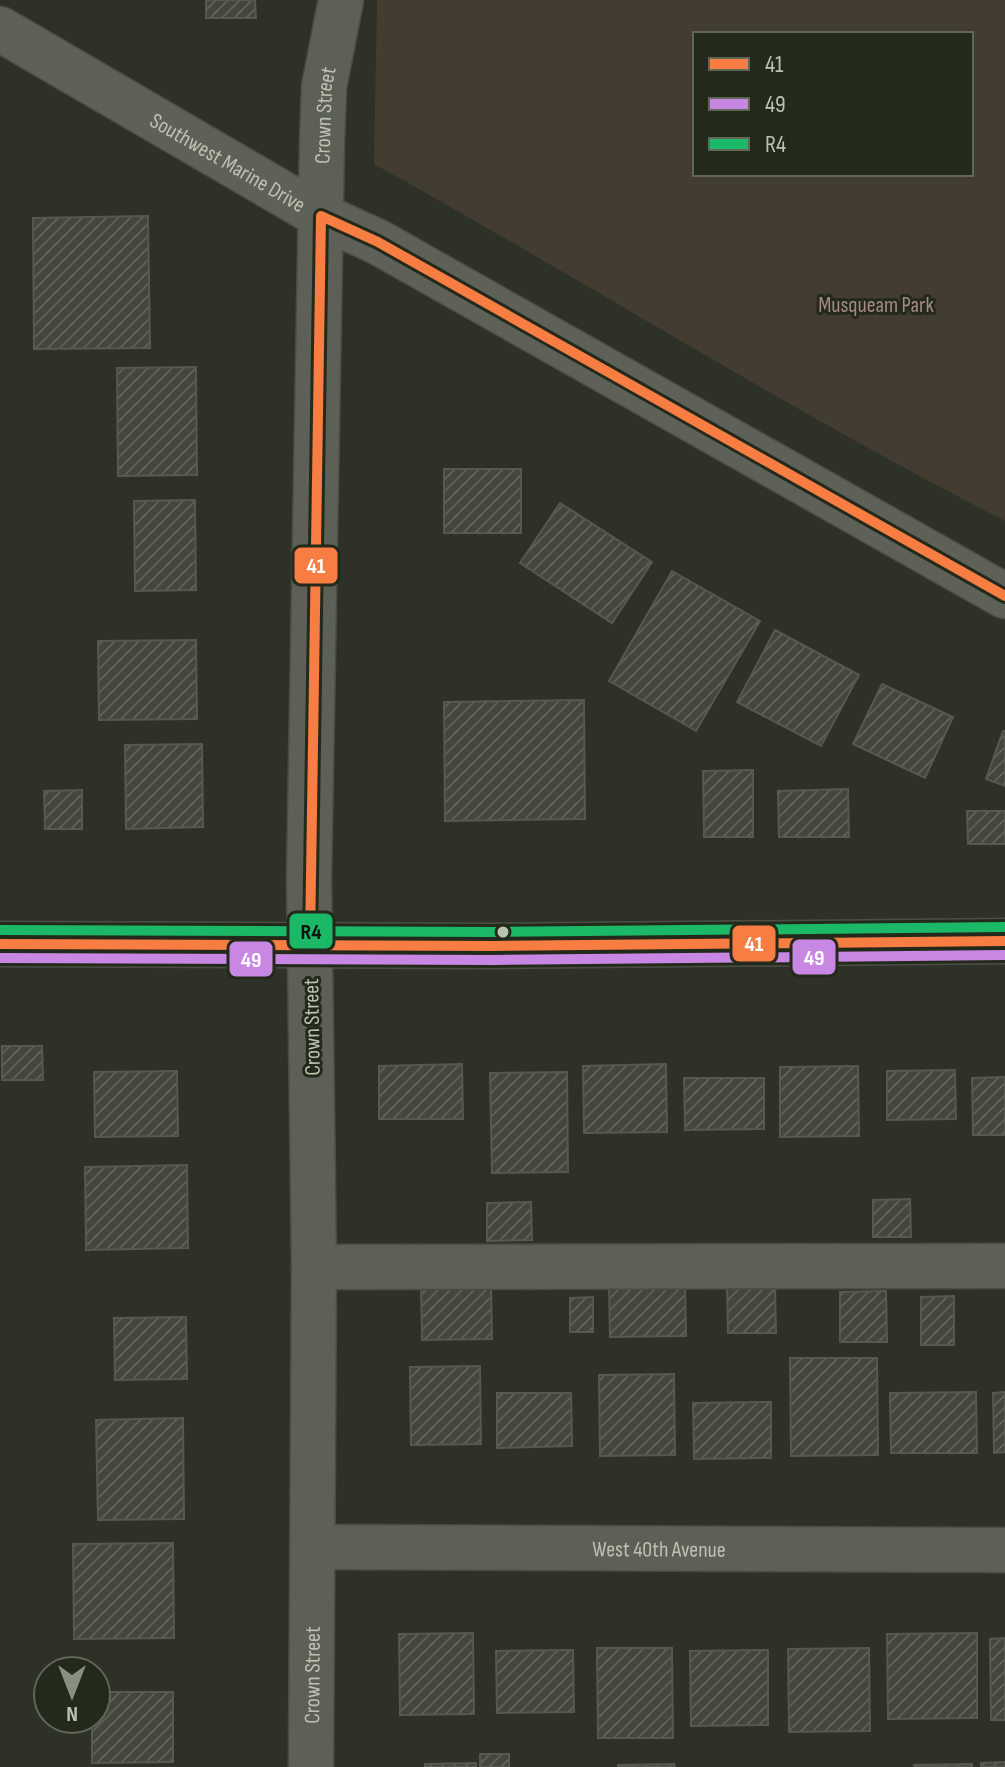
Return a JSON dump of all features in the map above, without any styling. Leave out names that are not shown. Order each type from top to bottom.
[{"type":"main road","name":"Southwest Marine Drive","points":[[0,29],[321,216],[378,242],[1005,596]]},
{"type":"main road","points":[[0,944],[494,946],[1005,941]]},
{"type":"street","name":"Crown Street","points":[[311,1767],[314,1267],[310,943],[321,216],[324,87],[341,0]]},
{"type":"street","points":[[314,1267],[1005,1266]]},
{"type":"street","name":"West 40th Avenue","points":[[313,1547],[1005,1550]]},
{"type":"green space","name":"Musqueam Park","points":[[377,0],[1005,0],[1005,521],[766,391],[374,164]]},
{"type":"building","points":[[206,0],[255,0],[256,18],[206,18]]},
{"type":"building","points":[[148,216],[150,348],[34,349],[33,218]]},
{"type":"building","points":[[196,367],[197,475],[118,476],[117,368]]},
{"type":"building","points":[[444,469],[521,469],[521,533],[444,533]]},
{"type":"building","points":[[195,500],[196,590],[135,591],[134,501]]},
{"type":"building","points":[[560,503],[652,562],[612,623],[520,563]]},
{"type":"building","points":[[672,571],[760,621],[696,731],[609,681]]},
{"type":"building","points":[[775,630],[859,675],[821,746],[737,702]]},
{"type":"building","points":[[196,640],[197,719],[99,720],[98,641]]},
{"type":"building","points":[[882,684],[953,717],[925,778],[853,744]]},
{"type":"building","points":[[584,700],[585,819],[445,821],[444,702]]},
{"type":"building","points":[[1005,731],[1005,786],[986,779]]},
{"type":"building","points":[[202,744],[203,827],[126,829],[125,745]]},
{"type":"building","points":[[753,770],[753,837],[704,837],[703,771]]},
{"type":"building","points":[[848,789],[849,837],[779,837],[778,791]]},
{"type":"building","points":[[82,790],[82,829],[45,829],[44,791]]},
{"type":"building","points":[[967,811],[1005,811],[1005,844],[968,844]]},
{"type":"building","points":[[2,1046],[42,1046],[43,1080],[2,1080]]},
{"type":"building","points":[[462,1064],[463,1119],[379,1119],[379,1066]]},
{"type":"building","points":[[666,1064],[667,1132],[584,1133],[583,1066]]},
{"type":"building","points":[[858,1066],[859,1136],[780,1137],[780,1067]]},
{"type":"building","points":[[955,1070],[956,1119],[887,1120],[887,1071]]},
{"type":"building","points":[[177,1071],[178,1136],[95,1137],[94,1072]]},
{"type":"building","points":[[567,1072],[568,1172],[492,1173],[490,1073]]},
{"type":"building","points":[[1005,1077],[1005,1135],[973,1135],[972,1078]]},
{"type":"building","points":[[684,1078],[764,1078],[764,1129],[685,1130]]},
{"type":"building","points":[[187,1165],[188,1248],[86,1250],[85,1167]]},
{"type":"building","points":[[910,1199],[911,1237],[873,1237],[873,1200]]},
{"type":"building","points":[[531,1202],[532,1240],[487,1241],[487,1203]]},
{"type":"building","points":[[685,1282],[686,1336],[610,1337],[609,1283]]},
{"type":"building","points":[[775,1284],[776,1333],[728,1333],[727,1285]]},
{"type":"building","points":[[491,1285],[492,1339],[422,1340],[421,1286]]},
{"type":"building","points":[[886,1291],[887,1342],[840,1342],[840,1292]]},
{"type":"building","points":[[954,1296],[954,1345],[921,1345],[921,1297]]},
{"type":"building","points":[[593,1297],[593,1332],[570,1332],[570,1298]]},
{"type":"building","points":[[186,1317],[187,1379],[115,1380],[114,1318]]},
{"type":"building","points":[[790,1358],[877,1358],[878,1455],[791,1456]]},
{"type":"building","points":[[480,1366],[481,1444],[411,1445],[410,1367]]},
{"type":"building","points":[[674,1374],[675,1455],[600,1456],[599,1375]]},
{"type":"building","points":[[976,1392],[977,1453],[891,1453],[890,1393]]},
{"type":"building","points":[[1005,1392],[1005,1452],[994,1453],[993,1393]]},
{"type":"building","points":[[497,1393],[571,1393],[572,1446],[497,1448]]},
{"type":"building","points":[[771,1402],[771,1458],[694,1459],[693,1403]]},
{"type":"building","points":[[183,1418],[184,1519],[98,1520],[96,1420]]},
{"type":"building","points":[[173,1543],[174,1638],[74,1639],[73,1544]]},
{"type":"building","points":[[473,1633],[474,1714],[400,1715],[399,1634]]},
{"type":"building","points":[[977,1633],[977,1718],[888,1719],[887,1634]]},
{"type":"building","points":[[1005,1638],[1005,1720],[991,1720],[990,1639]]},
{"type":"building","points":[[597,1648],[672,1648],[673,1738],[598,1738]]},
{"type":"building","points":[[869,1648],[870,1731],[789,1732],[788,1649]]},
{"type":"building","points":[[573,1650],[574,1712],[497,1713],[496,1651]]},
{"type":"building","points":[[768,1650],[768,1725],[691,1726],[690,1651]]},
{"type":"building","points":[[112,1692],[173,1692],[173,1762],[92,1763],[92,1735],[112,1735]]},
{"type":"building","points":[[480,1754],[509,1754],[509,1767],[480,1767]]},
{"type":"building","points":[[1005,1762],[1005,1767],[981,1767],[981,1763]]},
{"type":"building","points":[[476,1763],[476,1767],[425,1767],[425,1764]]},
{"type":"building","points":[[674,1764],[675,1767],[618,1767],[618,1765]]},
{"type":"building","points":[[972,1764],[972,1767],[914,1765]]},
{"type":"transit line","name":"41","points":[[310,943],[321,216],[378,242],[1005,596]]},
{"type":"transit line","name":"R4","points":[[0,930],[494,932],[1005,927]]},
{"type":"transit line","name":"41","points":[[0,944],[494,946],[1005,941]]},
{"type":"transit line","name":"49","points":[[0,958],[494,960],[1005,955]]}]
